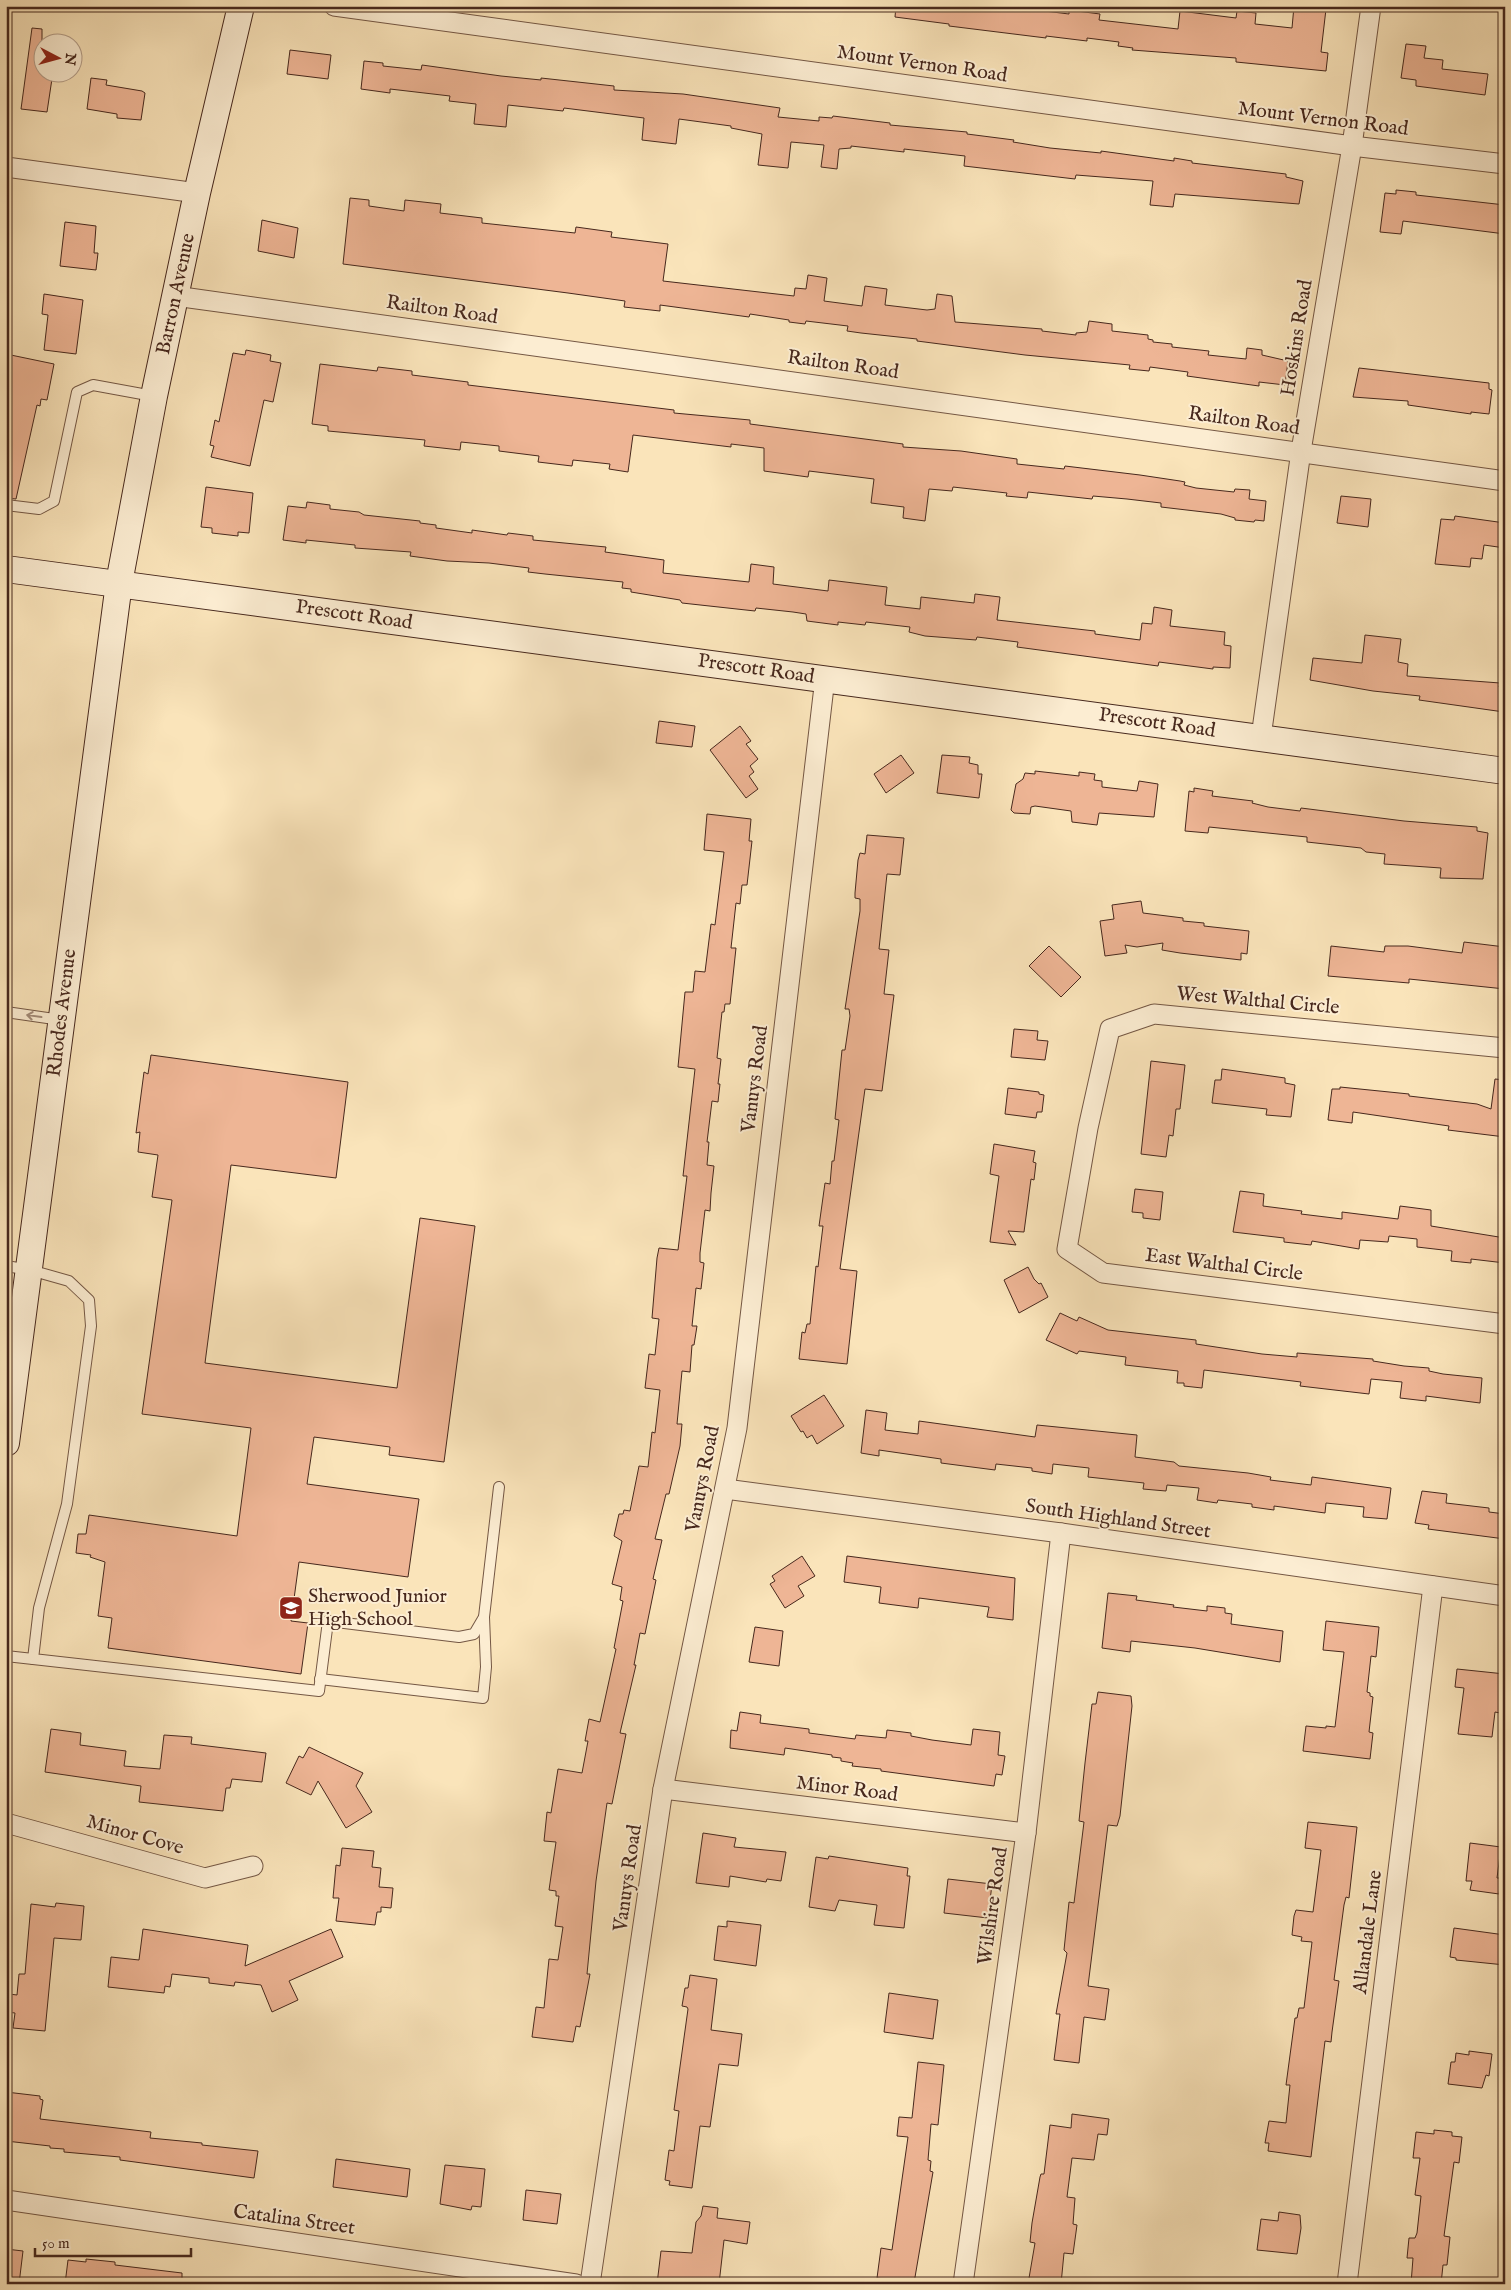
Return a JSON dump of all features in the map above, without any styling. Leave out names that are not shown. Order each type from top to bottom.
[{"type":"main road","name":"Barron Avenue","points":[[119,583],[175,296],[241,6]]},
{"type":"main road","name":"Prescott Road","points":[[6,569],[1505,771]]},
{"type":"main road","name":"Rhodes Avenue","points":[[6,1443],[18,1268],[61,1020],[119,583]]},
{"type":"street","name":"Mount Vernon Road","points":[[334,6],[1352,146],[1505,164]]},
{"type":"street","name":"Hoskins Road","points":[[1261,738],[1302,451],[1352,146],[1371,6]]},
{"type":"street","points":[[6,167],[197,193]]},
{"type":"street","name":"Railton Road","points":[[175,296],[1302,451],[1505,481]]},
{"type":"street","name":"Vanuys Road","points":[[590,2284],[664,1789],[737,1428],[825,678]]},
{"type":"street","name":"West Walthal Circle","points":[[1088,1128],[1110,1029],[1154,1014],[1505,1048]]},
{"type":"street","name":"East Walthal Circle","points":[[1088,1128],[1067,1249],[1103,1272],[1505,1324]]},
{"type":"street","name":"South Highland Street","points":[[725,1489],[1061,1533],[1505,1596]]},
{"type":"street","name":"Wilshire Road","points":[[963,2284],[1026,1833],[1061,1533]]},
{"type":"street","name":"Allandale Lane","points":[[1347,2284],[1434,1586]]},
{"type":"street","name":"Minor Road","points":[[664,1789],[1026,1833]]},
{"type":"street","name":"Minor Cove","points":[[6,1823],[205,1878],[253,1866]]},
{"type":"street","name":"Catalina Street","points":[[6,2200],[576,2284]]},
{"type":"lane","points":[[6,505],[40,509],[54,501],[77,392],[93,385],[154,396]]},
{"type":"lane","points":[[6,1012],[61,1020]]},
{"type":"lane","points":[[18,1268],[68,1281],[89,1300],[91,1326],[67,1504],[39,1608],[33,1659]]},
{"type":"lane","points":[[320,1679],[483,1698],[486,1667],[484,1617],[499,1487]]},
{"type":"lane","points":[[6,1656],[318,1691],[328,1621],[459,1637],[474,1634],[484,1617]]},
{"type":"building","points":[[896,6],[1004,6],[1069,14],[1069,10],[1100,14],[1099,20],[1178,29],[1180,11],[1236,18],[1237,11],[1256,13],[1255,24],[1292,28],[1294,6],[1326,9],[1321,52],[1328,53],[1326,71],[1236,62],[1236,58],[1132,50],[1133,48],[1118,46],[1119,42],[1087,38],[1087,41],[1046,36],[1046,38],[949,26],[949,24],[895,17]]},
{"type":"building","points":[[32,28],[42,29],[42,32],[32,32],[32,82],[52,82],[47,112],[21,109]]},
{"type":"building","points":[[1406,44],[1426,46],[1424,58],[1443,60],[1442,69],[1488,74],[1485,95],[1416,86],[1416,80],[1401,78]]},
{"type":"building","points":[[290,50],[331,55],[328,79],[287,74]]},
{"type":"building","points":[[364,61],[383,63],[383,66],[421,70],[422,65],[501,76],[541,80],[541,78],[614,86],[614,90],[683,94],[780,108],[778,117],[819,121],[819,117],[832,118],[833,116],[890,123],[890,125],[967,132],[967,134],[1014,140],[1013,142],[1050,148],[1101,153],[1101,151],[1174,161],[1174,158],[1192,161],[1192,163],[1286,174],[1286,177],[1303,181],[1299,204],[1175,194],[1173,207],[1150,205],[1153,181],[1076,175],[1075,179],[964,166],[965,156],[904,149],[904,152],[851,146],[851,148],[839,149],[837,169],[821,167],[824,145],[791,142],[788,168],[758,165],[762,134],[731,128],[731,126],[679,119],[676,144],[642,140],[644,118],[564,108],[563,111],[508,105],[506,127],[474,124],[476,104],[449,101],[450,96],[390,89],[390,93],[361,89]]},
{"type":"building","points":[[91,78],[107,80],[106,85],[145,93],[141,120],[117,118],[117,114],[87,109]]},
{"type":"building","points":[[1396,190],[1416,192],[1416,195],[1505,205],[1505,234],[1403,221],[1401,234],[1380,232],[1385,193],[1396,194]]},
{"type":"building","points":[[350,198],[369,200],[369,206],[404,211],[405,200],[441,204],[440,213],[482,218],[482,223],[575,233],[576,227],[612,232],[611,237],[668,244],[663,281],[794,296],[795,288],[806,289],[808,275],[827,278],[824,301],[862,306],[865,286],[887,289],[885,305],[927,310],[935,309],[937,294],[952,296],[955,322],[1042,329],[1042,331],[1076,335],[1076,333],[1087,332],[1089,321],[1112,324],[1112,331],[1148,335],[1148,339],[1153,340],[1153,342],[1172,344],[1172,347],[1209,351],[1208,355],[1246,359],[1247,348],[1262,350],[1262,355],[1288,361],[1285,385],[1259,382],[1259,386],[1187,376],[1188,372],[1150,367],[1149,371],[1129,369],[1130,365],[1025,355],[917,341],[917,339],[847,331],[848,326],[806,321],[805,324],[750,314],[749,317],[660,305],[660,311],[624,307],[625,301],[343,264]]},
{"type":"building","points":[[262,220],[298,228],[294,258],[258,251]]},
{"type":"building","points":[[65,222],[96,226],[94,253],[98,253],[96,270],[60,266]]},
{"type":"building","points":[[44,294],[83,300],[76,354],[44,350],[48,315],[42,314]]},
{"type":"building","points":[[246,350],[271,355],[270,361],[281,363],[273,402],[264,400],[250,466],[211,457],[214,446],[210,445],[215,420],[219,422],[233,353],[245,355]]},
{"type":"building","points":[[6,354],[54,364],[47,400],[41,399],[40,406],[37,405],[16,499],[6,498]]},
{"type":"building","points":[[320,364],[377,371],[378,367],[412,371],[412,375],[468,382],[468,385],[674,410],[674,413],[750,420],[750,424],[903,444],[903,447],[961,451],[1017,459],[1017,464],[1064,469],[1065,466],[1140,475],[1185,482],[1184,485],[1196,488],[1234,492],[1235,489],[1250,490],[1249,499],[1266,501],[1264,521],[1235,520],[1235,518],[1221,514],[1161,507],[1161,503],[1127,499],[1093,496],[1092,499],[1028,492],[1027,498],[1006,496],[1007,493],[953,487],[952,491],[929,489],[925,521],[903,518],[904,507],[871,503],[874,479],[809,471],[808,477],[764,471],[764,448],[731,444],[731,447],[633,435],[628,472],[609,469],[610,464],[573,460],[572,466],[538,462],[539,456],[499,451],[499,446],[461,442],[460,450],[424,446],[425,440],[328,431],[328,426],[312,424]]},
{"type":"building","points":[[1359,368],[1489,383],[1489,389],[1492,390],[1489,414],[1471,412],[1471,414],[1408,405],[1408,401],[1353,397]]},
{"type":"building","points":[[206,487],[253,493],[249,533],[238,532],[238,536],[212,533],[212,528],[201,527]]},
{"type":"building","points":[[1341,496],[1371,499],[1368,527],[1337,523]]},
{"type":"building","points":[[307,502],[330,505],[330,509],[359,512],[364,515],[420,521],[420,523],[436,525],[436,528],[472,533],[472,530],[507,535],[508,533],[533,536],[533,540],[606,547],[605,552],[664,560],[663,573],[749,582],[751,564],[774,567],[773,584],[828,591],[829,580],[887,587],[885,605],[920,609],[921,597],[974,603],[975,594],[1000,597],[997,620],[1095,631],[1095,634],[1140,640],[1142,623],[1152,624],[1154,607],[1172,610],[1170,626],[1225,632],[1224,645],[1231,646],[1230,668],[1213,667],[1213,669],[1159,662],[1158,666],[1017,647],[1018,642],[977,637],[976,640],[925,636],[909,632],[910,627],[866,622],[865,625],[838,622],[838,625],[807,621],[806,614],[793,612],[756,608],[755,611],[682,603],[680,600],[631,592],[631,589],[622,588],[623,582],[528,572],[529,568],[489,563],[447,561],[410,556],[411,552],[355,548],[355,545],[306,540],[306,543],[283,540],[288,506],[306,508]]},
{"type":"building","points":[[1455,516],[1505,523],[1505,548],[1484,545],[1482,559],[1471,558],[1470,567],[1435,564],[1441,519],[1454,520]]},
{"type":"building","points":[[1365,635],[1401,639],[1398,662],[1408,664],[1407,676],[1500,683],[1499,687],[1505,687],[1504,712],[1419,700],[1420,696],[1373,691],[1310,680],[1313,658],[1362,663]]},
{"type":"building","points":[[659,721],[695,726],[692,747],[656,743]]},
{"type":"building","points":[[740,726],[751,741],[746,744],[758,759],[750,766],[754,772],[749,776],[758,789],[746,798],[710,750]]},
{"type":"building","points":[[901,755],[914,773],[886,793],[874,774]]},
{"type":"building","points":[[942,755],[970,757],[969,763],[978,765],[978,774],[982,774],[979,798],[937,793]]},
{"type":"building","points":[[1035,771],[1079,776],[1079,772],[1095,774],[1094,780],[1102,781],[1102,787],[1137,791],[1139,781],[1158,784],[1154,817],[1099,813],[1097,825],[1072,822],[1071,811],[1035,806],[1031,807],[1030,814],[1014,813],[1011,810],[1016,784],[1023,779],[1025,773],[1035,774]]},
{"type":"building","points":[[1194,788],[1213,791],[1212,796],[1253,801],[1252,803],[1268,807],[1300,811],[1301,808],[1404,821],[1477,827],[1477,831],[1488,833],[1483,879],[1440,878],[1441,868],[1384,864],[1385,854],[1366,852],[1361,848],[1307,842],[1307,837],[1209,827],[1208,833],[1185,831],[1189,791],[1194,792]]},
{"type":"building","points":[[707,814],[751,819],[749,841],[752,841],[747,885],[742,885],[740,904],[736,903],[731,948],[736,948],[730,1004],[725,1004],[724,1012],[722,1012],[717,1058],[721,1059],[718,1102],[712,1101],[707,1142],[709,1142],[707,1165],[714,1166],[710,1211],[705,1210],[700,1253],[700,1262],[704,1263],[701,1289],[696,1288],[692,1326],[697,1326],[694,1345],[692,1345],[690,1372],[682,1371],[677,1424],[682,1424],[680,1446],[669,1494],[666,1494],[655,1539],[662,1540],[653,1579],[656,1580],[645,1634],[640,1633],[634,1665],[636,1665],[620,1733],[626,1734],[612,1804],[607,1803],[596,1881],[587,1974],[590,1974],[580,2027],[576,2026],[573,2042],[532,2037],[536,2007],[544,2008],[549,1959],[558,1960],[563,1927],[555,1926],[559,1896],[556,1896],[556,1891],[549,1890],[556,1842],[544,1841],[547,1812],[551,1813],[558,1769],[582,1773],[588,1741],[585,1741],[589,1719],[600,1722],[616,1649],[614,1648],[623,1601],[620,1600],[622,1587],[612,1584],[622,1541],[614,1536],[619,1514],[623,1514],[624,1510],[630,1511],[639,1466],[648,1467],[652,1432],[655,1433],[660,1390],[645,1388],[649,1354],[655,1355],[659,1319],[652,1318],[657,1258],[659,1248],[678,1250],[687,1176],[683,1176],[695,1069],[678,1067],[685,992],[693,992],[695,971],[705,972],[711,924],[715,925],[724,852],[704,850]]},
{"type":"building","points":[[867,835],[904,838],[900,875],[887,874],[879,949],[889,950],[884,994],[894,995],[882,1091],[865,1089],[840,1269],[857,1271],[847,1364],[799,1359],[802,1332],[805,1333],[807,1324],[810,1324],[816,1266],[818,1267],[823,1226],[819,1226],[825,1183],[830,1184],[832,1161],[834,1161],[839,1120],[835,1119],[842,1050],[845,1050],[850,1016],[849,1009],[845,1009],[860,911],[860,899],[855,898],[858,860],[860,853],[865,854]]},
{"type":"building","points":[[1141,901],[1143,913],[1183,918],[1183,921],[1204,923],[1204,926],[1249,931],[1247,954],[1241,953],[1241,960],[1180,953],[1162,950],[1163,943],[1137,947],[1125,945],[1127,953],[1105,956],[1100,921],[1114,919],[1112,905]]},
{"type":"building","points":[[1464,942],[1505,947],[1505,989],[1409,979],[1409,983],[1328,976],[1331,946],[1384,952],[1385,946],[1408,946],[1462,953]]},
{"type":"building","points":[[1049,946],[1081,977],[1061,997],[1029,966]]},
{"type":"building","points":[[1014,1029],[1038,1031],[1037,1040],[1048,1041],[1045,1060],[1011,1057]]},
{"type":"building","points":[[151,1055],[348,1082],[336,1178],[231,1165],[205,1363],[397,1388],[420,1218],[475,1226],[444,1462],[389,1455],[390,1447],[314,1437],[307,1484],[419,1499],[408,1577],[299,1562],[291,1621],[308,1623],[301,1674],[108,1648],[112,1618],[98,1616],[105,1562],[90,1557],[91,1555],[76,1553],[78,1534],[86,1534],[89,1515],[237,1536],[251,1428],[142,1414],[172,1200],[152,1197],[158,1155],[138,1152],[140,1132],[136,1133],[144,1072],[148,1074]]},
{"type":"building","points":[[1151,1061],[1185,1065],[1180,1109],[1176,1109],[1173,1136],[1169,1135],[1166,1157],[1141,1154]]},
{"type":"building","points":[[1222,1069],[1285,1078],[1285,1083],[1295,1085],[1291,1117],[1266,1115],[1267,1109],[1212,1103],[1215,1080],[1221,1080]]},
{"type":"building","points":[[1495,1079],[1505,1080],[1505,1137],[1448,1130],[1449,1126],[1353,1112],[1352,1123],[1328,1120],[1332,1089],[1340,1089],[1340,1087],[1409,1094],[1409,1096],[1477,1104],[1491,1109]]},
{"type":"building","points":[[1008,1088],[1039,1092],[1039,1094],[1044,1095],[1042,1112],[1037,1112],[1036,1118],[1005,1114]]},
{"type":"building","points":[[994,1144],[1035,1151],[1033,1162],[1036,1163],[1034,1180],[1031,1179],[1024,1232],[1008,1231],[1016,1245],[990,1242],[999,1176],[990,1174]]},
{"type":"building","points":[[1135,1189],[1163,1192],[1160,1220],[1143,1218],[1143,1213],[1132,1212]]},
{"type":"building","points":[[1240,1191],[1264,1194],[1263,1206],[1302,1211],[1301,1214],[1342,1219],[1342,1212],[1398,1219],[1400,1206],[1431,1210],[1431,1226],[1505,1238],[1505,1263],[1471,1259],[1471,1263],[1451,1261],[1452,1251],[1417,1247],[1417,1239],[1389,1236],[1388,1242],[1360,1240],[1359,1249],[1312,1241],[1311,1245],[1284,1242],[1284,1238],[1233,1232]]},
{"type":"building","points":[[1028,1267],[1034,1279],[1039,1284],[1041,1283],[1048,1297],[1019,1313],[1004,1280]]},
{"type":"building","points":[[1060,1313],[1077,1321],[1079,1317],[1108,1330],[1196,1340],[1196,1344],[1297,1357],[1297,1353],[1373,1359],[1373,1361],[1404,1366],[1429,1368],[1429,1371],[1443,1374],[1482,1378],[1480,1403],[1426,1396],[1426,1401],[1400,1398],[1402,1382],[1371,1379],[1369,1394],[1300,1386],[1301,1382],[1204,1370],[1202,1388],[1184,1386],[1184,1383],[1177,1383],[1178,1371],[1125,1365],[1126,1357],[1079,1351],[1077,1354],[1046,1340]]},
{"type":"building","points":[[824,1395],[844,1426],[817,1444],[812,1435],[807,1438],[803,1431],[801,1432],[791,1416]]},
{"type":"building","points":[[866,1410],[887,1413],[885,1430],[918,1434],[919,1421],[1035,1437],[1037,1425],[1137,1435],[1135,1457],[1174,1462],[1179,1466],[1248,1473],[1271,1477],[1270,1480],[1311,1485],[1312,1477],[1391,1488],[1387,1519],[1363,1517],[1364,1507],[1326,1503],[1325,1513],[1274,1506],[1274,1510],[1252,1507],[1252,1504],[1218,1500],[1217,1503],[1197,1500],[1199,1488],[1167,1485],[1166,1491],[1143,1489],[1144,1483],[1088,1477],[1089,1468],[1053,1464],[1052,1474],[1032,1471],[1032,1468],[996,1464],[995,1470],[941,1463],[941,1459],[879,1450],[879,1456],[861,1453]]},
{"type":"building","points":[[1422,1491],[1447,1494],[1446,1503],[1489,1508],[1489,1512],[1505,1514],[1505,1539],[1428,1529],[1429,1525],[1415,1523]]},
{"type":"building","points":[[802,1556],[815,1576],[798,1586],[804,1596],[785,1608],[770,1584],[775,1581],[772,1576]]},
{"type":"building","points":[[847,1556],[1015,1578],[1013,1620],[987,1617],[989,1607],[919,1598],[918,1608],[879,1603],[881,1587],[844,1582]]},
{"type":"building","points":[[1108,1593],[1137,1596],[1136,1600],[1174,1605],[1173,1607],[1207,1611],[1207,1606],[1225,1608],[1225,1613],[1232,1614],[1231,1624],[1283,1631],[1280,1662],[1195,1648],[1131,1641],[1130,1652],[1102,1648]]},
{"type":"building","points":[[1326,1621],[1379,1627],[1376,1657],[1371,1656],[1367,1692],[1373,1697],[1369,1732],[1373,1733],[1370,1759],[1303,1751],[1306,1726],[1335,1727],[1344,1652],[1323,1650]]},
{"type":"building","points":[[755,1627],[783,1631],[779,1666],[749,1662]]},
{"type":"building","points":[[1457,1669],[1505,1674],[1505,1714],[1495,1712],[1492,1737],[1458,1734],[1464,1688],[1455,1687]]},
{"type":"building","points":[[1098,1692],[1131,1696],[1132,1706],[1120,1816],[1117,1826],[1108,1825],[1088,1986],[1109,1989],[1105,2020],[1084,2017],[1079,2063],[1054,2060],[1060,2014],[1056,2014],[1067,1953],[1064,1950],[1069,1902],[1074,1903],[1084,1822],[1079,1821],[1092,1704],[1096,1704]]},
{"type":"building","points":[[740,1712],[761,1715],[760,1723],[809,1729],[809,1733],[855,1739],[856,1735],[886,1738],[887,1730],[911,1733],[911,1736],[932,1740],[971,1745],[973,1729],[1000,1732],[998,1755],[1005,1756],[1002,1775],[996,1774],[994,1786],[852,1766],[853,1763],[841,1761],[841,1758],[832,1757],[832,1755],[785,1748],[784,1755],[730,1748],[731,1730],[737,1731]]},
{"type":"building","points":[[51,1729],[81,1733],[80,1745],[126,1751],[124,1766],[160,1769],[164,1735],[192,1737],[191,1744],[266,1753],[262,1782],[232,1779],[230,1788],[226,1788],[223,1811],[139,1802],[141,1786],[45,1772]]},
{"type":"building","points":[[309,1747],[363,1773],[356,1786],[372,1812],[346,1828],[318,1781],[311,1795],[286,1783],[299,1756],[303,1758]]},
{"type":"building","points":[[1308,1822],[1357,1827],[1349,1898],[1346,1897],[1344,1905],[1334,1980],[1339,1981],[1331,2042],[1325,2041],[1311,2157],[1268,2151],[1269,2143],[1265,2143],[1269,2121],[1286,2123],[1290,2085],[1286,2085],[1295,2018],[1297,2018],[1299,2008],[1304,2008],[1312,1942],[1301,1941],[1302,1937],[1292,1935],[1294,1916],[1296,1910],[1313,1912],[1321,1850],[1305,1848]]},
{"type":"building","points":[[703,1833],[736,1838],[734,1847],[786,1852],[781,1881],[767,1879],[766,1882],[730,1876],[729,1887],[696,1883]]},
{"type":"building","points":[[1470,1843],[1501,1847],[1497,1878],[1501,1878],[1499,1894],[1470,1890],[1472,1881],[1466,1881]]},
{"type":"building","points":[[342,1848],[374,1851],[372,1867],[381,1868],[379,1887],[393,1888],[391,1908],[381,1907],[381,1912],[377,1912],[375,1925],[336,1921],[339,1898],[333,1898],[336,1865],[340,1866]]},
{"type":"building","points":[[829,1856],[908,1868],[907,1876],[910,1876],[904,1928],[874,1925],[877,1905],[839,1900],[835,1911],[809,1907],[816,1857],[828,1859]]},
{"type":"building","points":[[948,1879],[992,1884],[988,1918],[944,1913]]},
{"type":"building","points":[[56,1903],[84,1906],[81,1940],[54,1938],[45,2031],[13,2028],[15,2013],[7,2012],[9,1994],[17,1995],[19,1974],[25,1974],[31,1904],[55,1907]]},
{"type":"building","points":[[727,1921],[761,1925],[756,1966],[714,1960],[718,1926],[727,1927]]},
{"type":"building","points":[[1454,1928],[1505,1935],[1505,1965],[1456,1960],[1456,1958],[1450,1957]]},
{"type":"building","points":[[143,1929],[248,1945],[245,1966],[331,1929],[343,1957],[289,1981],[298,2000],[272,2012],[261,1985],[235,1982],[234,1986],[209,1983],[209,1978],[172,1974],[170,1987],[165,1986],[164,1993],[108,1987],[111,1957],[139,1960]]},
{"type":"building","points":[[690,1975],[717,1979],[711,2030],[742,2034],[738,2066],[719,2064],[710,2127],[700,2126],[692,2188],[669,2185],[670,2181],[665,2180],[669,2150],[674,2151],[679,2111],[674,2110],[688,2009],[682,2006],[685,1988],[688,1988]]},
{"type":"building","points":[[889,1993],[938,2000],[933,2039],[884,2032]]},
{"type":"building","points":[[1469,2051],[1492,2054],[1489,2076],[1486,2075],[1482,2088],[1448,2084],[1451,2062],[1455,2062],[1456,2053],[1469,2055]]},
{"type":"building","points":[[918,2062],[944,2065],[938,2125],[931,2124],[928,2160],[931,2161],[930,2171],[933,2172],[914,2283],[877,2278],[881,2248],[892,2250],[908,2137],[897,2136],[899,2117],[912,2118]]},
{"type":"building","points":[[6,2092],[40,2096],[40,2099],[43,2100],[40,2119],[151,2132],[150,2138],[258,2151],[254,2178],[120,2160],[120,2157],[64,2152],[64,2149],[50,2148],[50,2146],[6,2141]]},
{"type":"building","points":[[1072,2114],[1109,2119],[1107,2135],[1098,2134],[1094,2160],[1072,2158],[1067,2197],[1075,2198],[1073,2224],[1077,2225],[1073,2254],[1064,2253],[1061,2284],[1028,2284],[1035,2243],[1030,2242],[1032,2223],[1040,2177],[1041,2174],[1044,2174],[1050,2125],[1071,2128]]},
{"type":"building","points":[[1434,2130],[1452,2132],[1452,2136],[1462,2137],[1459,2163],[1454,2162],[1444,2236],[1450,2237],[1447,2265],[1443,2265],[1441,2284],[1411,2284],[1413,2258],[1407,2258],[1409,2238],[1415,2238],[1417,2233],[1421,2196],[1415,2195],[1420,2158],[1413,2158],[1416,2132],[1434,2134]]},
{"type":"building","points":[[336,2159],[410,2169],[407,2197],[333,2187]]},
{"type":"building","points":[[445,2165],[485,2169],[481,2207],[472,2206],[471,2210],[440,2204]]},
{"type":"building","points":[[526,2190],[561,2194],[557,2224],[523,2220]]},
{"type":"building","points":[[703,2206],[718,2208],[717,2218],[750,2222],[747,2244],[724,2240],[719,2284],[657,2284],[661,2251],[692,2253],[696,2222],[701,2216]]},
{"type":"building","points":[[1279,2212],[1300,2215],[1301,2228],[1297,2254],[1257,2250],[1261,2219],[1278,2221]]},
{"type":"building","points":[[6,2249],[23,2251],[19,2284],[6,2284]]},
{"type":"building","points":[[86,2259],[115,2262],[115,2265],[182,2273],[182,2284],[65,2284],[68,2260],[86,2262]]},
{"type":"place","name":"Sherwood Junior High School","points":[[291,1608]]}]
